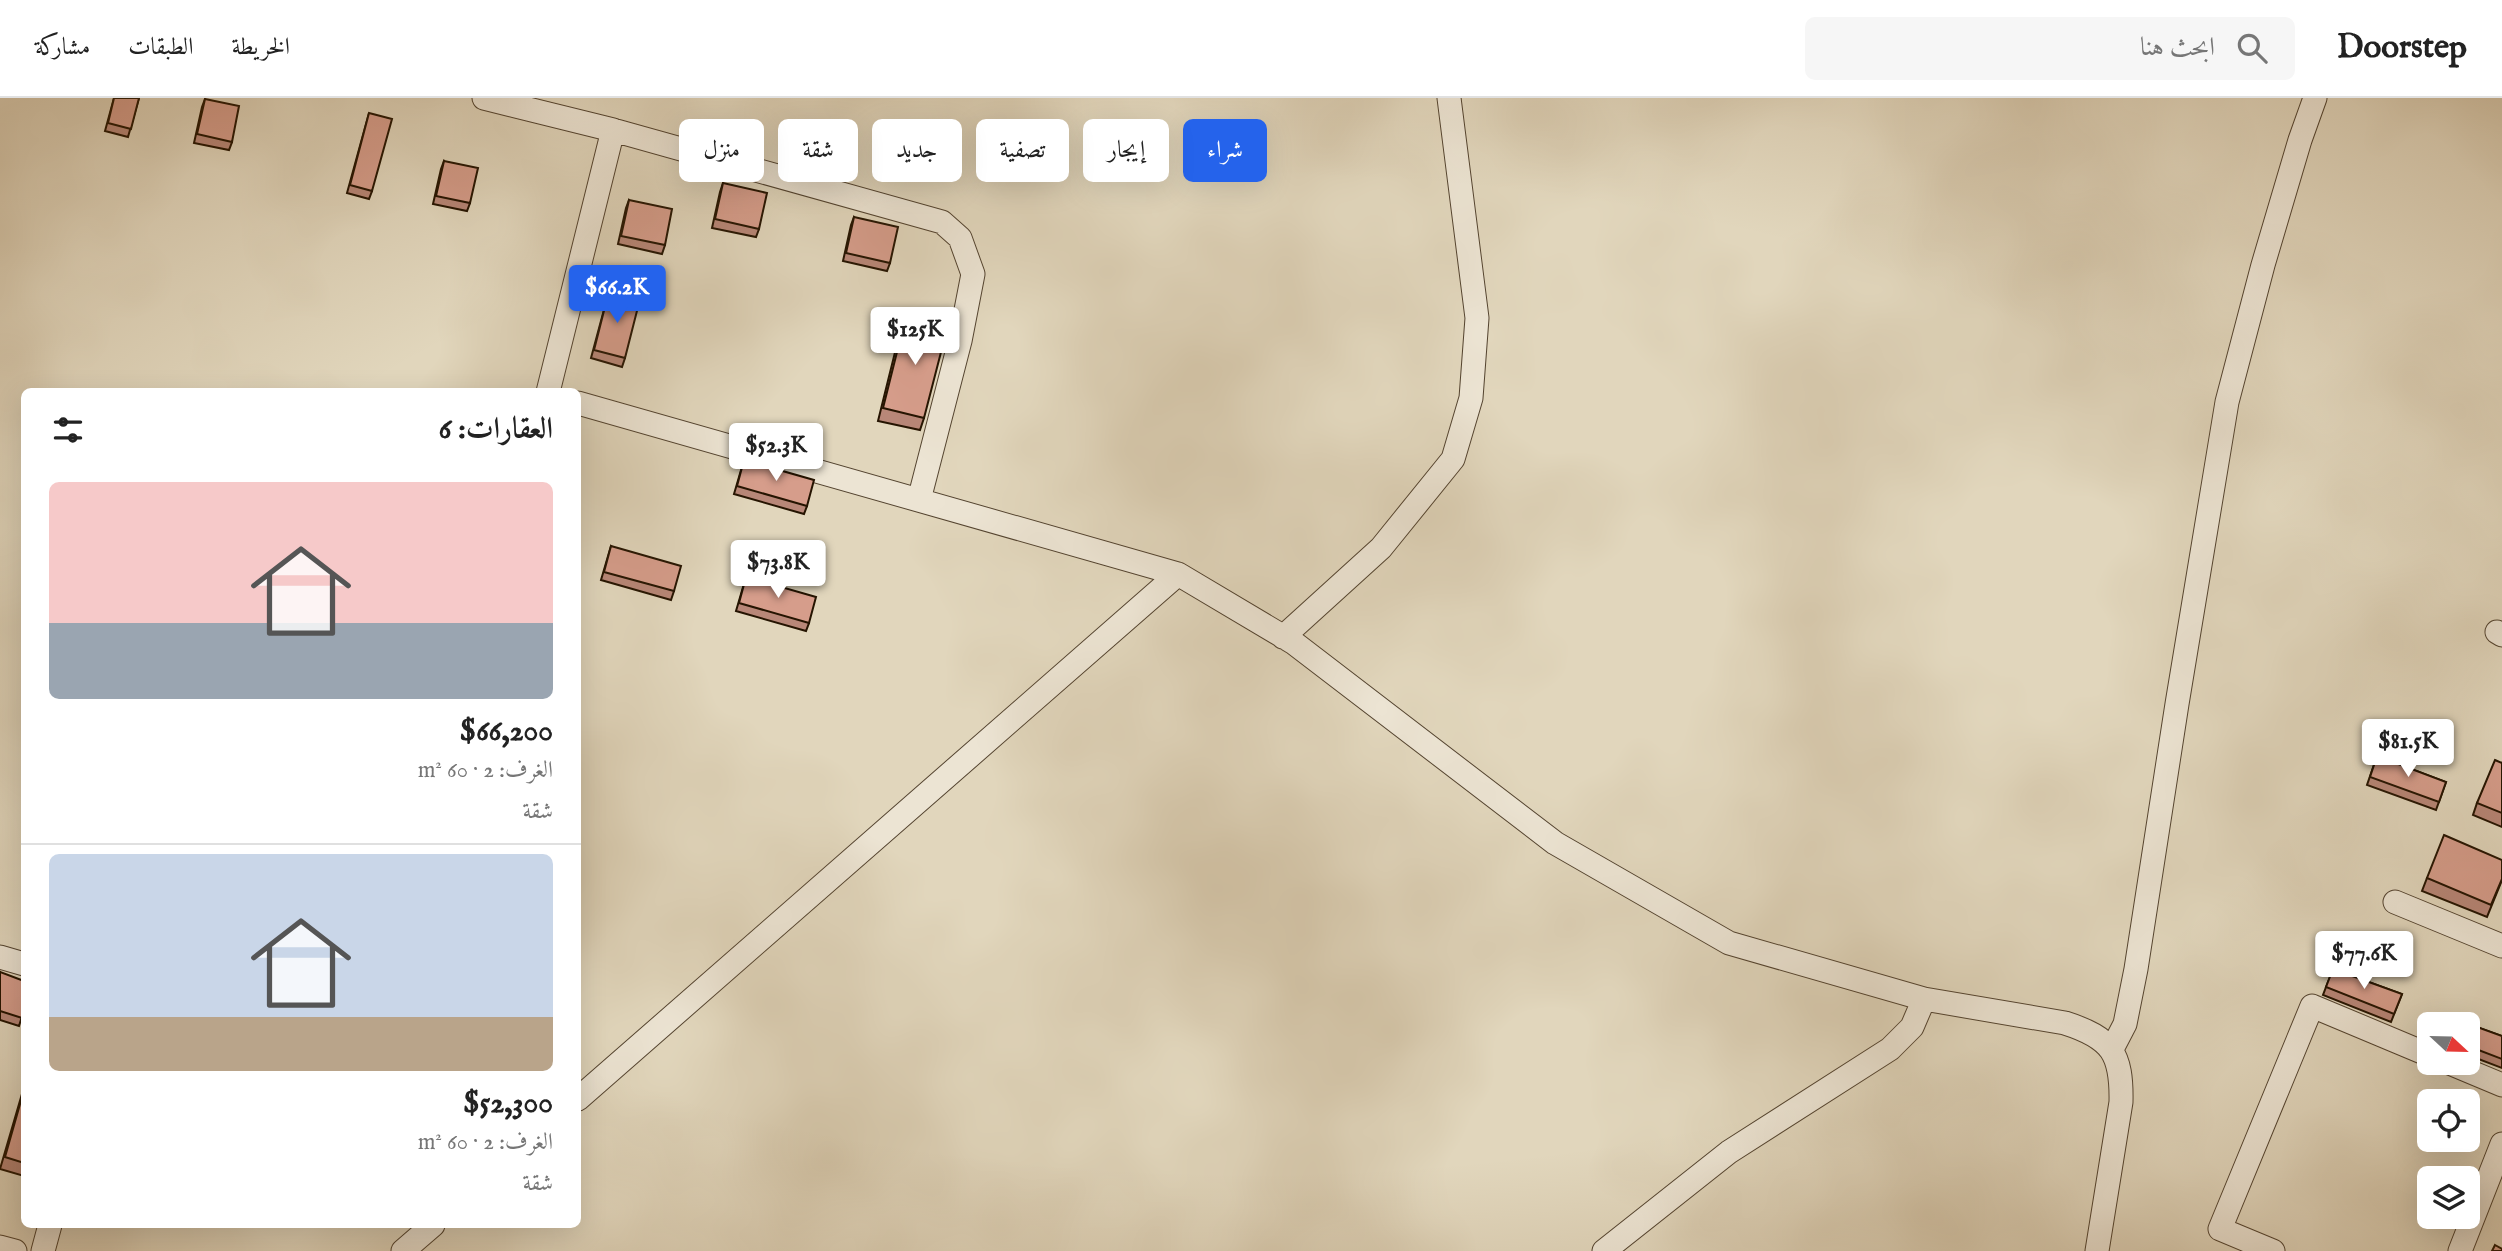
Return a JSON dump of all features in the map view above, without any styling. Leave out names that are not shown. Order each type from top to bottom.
[{"type":"lane","points":[[484,98],[513,102],[942,222],[960,238],[973,274],[960,341],[919,500]]},
{"type":"lane","points":[[1283,637],[1381,548],[1453,459],[1471,398],[1477,318],[1448,98]]},
{"type":"lane","points":[[2112,1049],[2125,1024],[2136,969],[2230,391],[2263,265],[2315,98]]},
{"type":"lane","points":[[549,388],[613,130]]},
{"type":"lane","points":[[581,405],[1178,574],[1283,637],[1555,843],[1729,943],[1924,999],[2081,1028],[2112,1049],[2119,1063],[2121,1102],[2097,1251]]},
{"type":"lane","points":[[581,1095],[1178,574]]},
{"type":"lane","points":[[2395,902],[2502,946]]},
{"type":"lane","points":[[0,957],[21,963]]},
{"type":"lane","points":[[1604,1251],[1729,1152],[1890,1049],[1912,1027],[1924,999]]},
{"type":"lane","points":[[2273,1251],[2220,1229],[2312,1006],[2417,1050]]},
{"type":"lane","points":[[2478,1075],[2502,1085]]},
{"type":"lane","points":[[2460,1251],[2502,1144]]},
{"type":"lane","points":[[43,1251],[49,1228]]},
{"type":"lane","points":[[403,1251],[430,1228]]},
{"type":"lane","points":[[0,1247],[15,1251]]},
{"type":"building","points":[[114,98],[139,98],[131,129],[108,123]]},
{"type":"building","points":[[205,99],[239,106],[232,142],[197,134]]},
{"type":"building","points":[[369,113],[392,119],[372,191],[350,185]]},
{"type":"building","points":[[444,161],[478,168],[470,203],[436,196]]},
{"type":"building","points":[[723,183],[767,193],[759,229],[715,219]]},
{"type":"building","points":[[629,200],[672,209],[665,245],[621,236]]},
{"type":"building","points":[[854,217],[898,227],[890,263],[846,253]]},
{"type":"building","points":[[609,291],[640,299],[625,358],[594,350]]},
{"type":"building","points":[[906,316],[948,325],[924,418],[883,408]]},
{"type":"building","points":[[744,460],[814,480],[807,506],[737,486]]},
{"type":"building","points":[[611,546],[681,566],[674,591],[604,572]]},
{"type":"building","points":[[746,577],[816,597],[809,623],[739,603]]},
{"type":"building","points":[[2377,756],[2446,782],[2439,802],[2370,777]]},
{"type":"building","points":[[2495,760],[2502,763],[2502,813],[2477,803]]},
{"type":"building","points":[[2444,835],[2502,860],[2502,879],[2491,905],[2427,878]]},
{"type":"building","points":[[2333,969],[2402,994],[2394,1014],[2326,987]]},
{"type":"building","points":[[0,972],[21,980],[21,1018],[0,1011]]},
{"type":"building","points":[[2480,1028],[2502,1036],[2502,1059],[2480,1051]]},
{"type":"building","points":[[21,1101],[21,1162],[5,1157]]},
{"type":"building","points":[[2495,1245],[2502,1249],[2502,1251],[2492,1251]]}]
